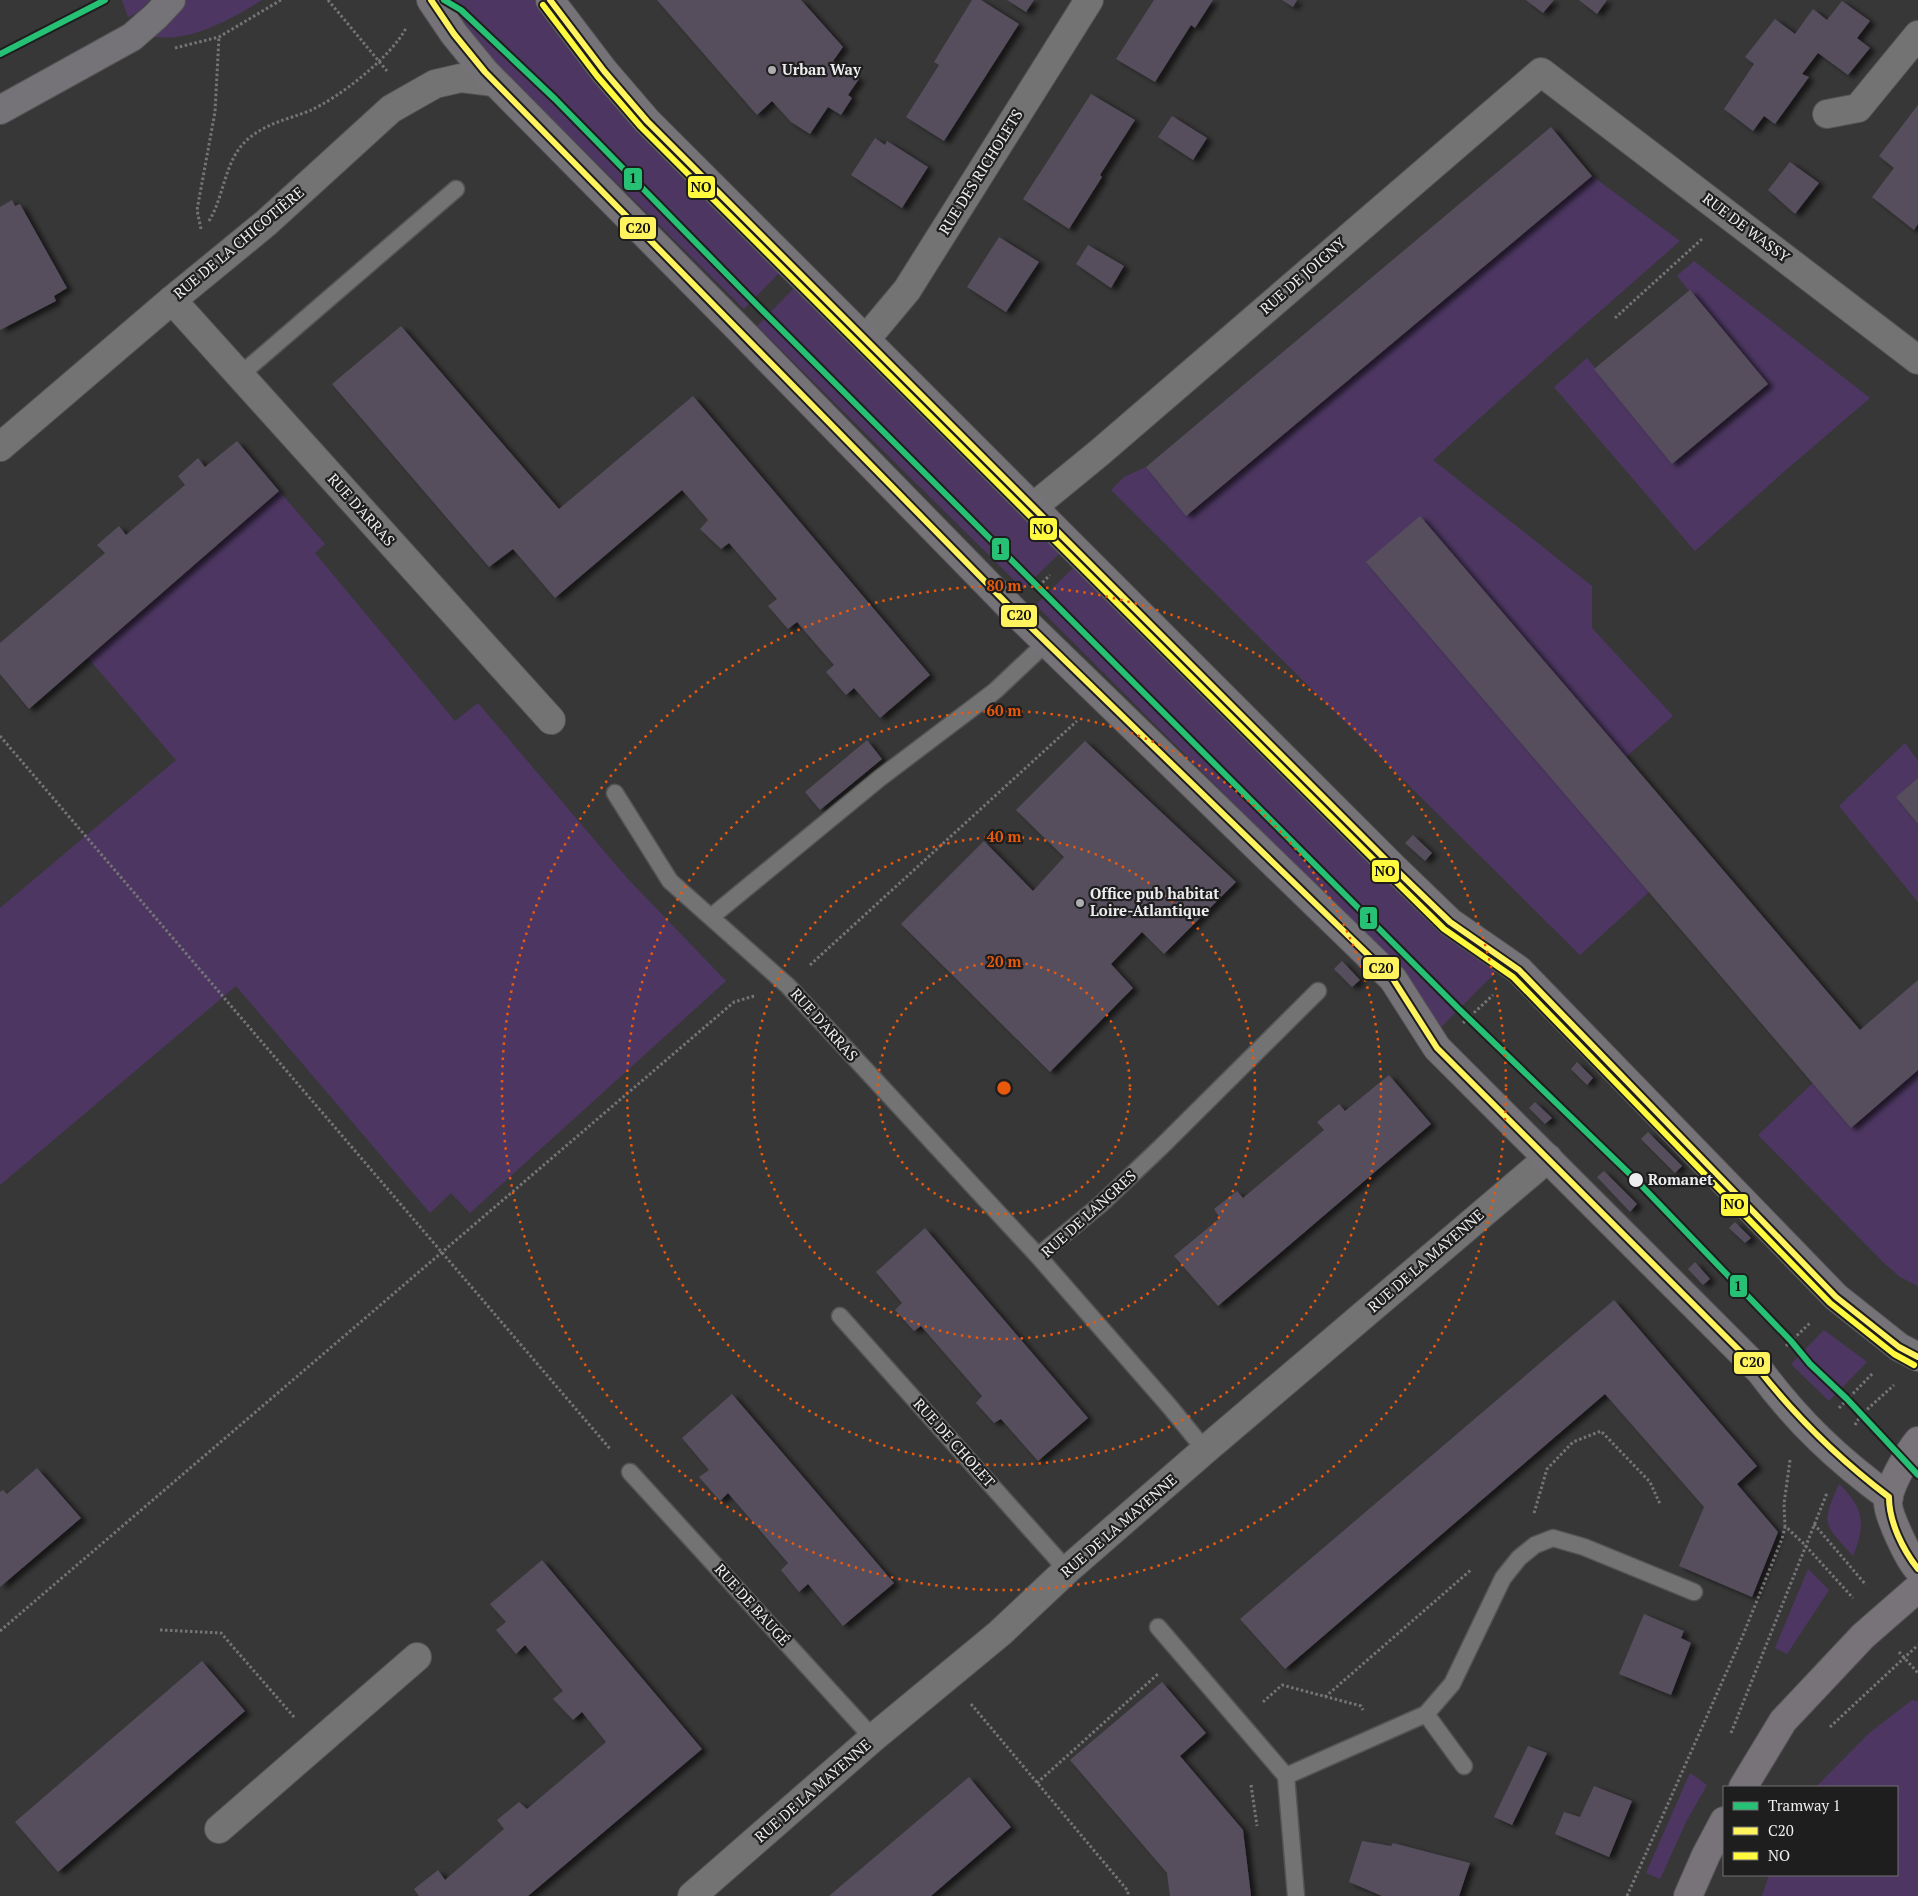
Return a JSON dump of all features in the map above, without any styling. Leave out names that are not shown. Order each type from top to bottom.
[{"type":"main road","points":[[0,110],[132,37],[171,0]]},
{"type":"main road","points":[[431,0],[454,34],[494,82],[745,335],[1014,612],[1393,980],[1438,1048],[1760,1371],[1785,1404],[1813,1435],[1864,1479],[1889,1497]]},
{"type":"main road","points":[[550,0],[604,71],[647,121],[1075,550],[1450,922],[1519,970],[1836,1297],[1909,1352]]},
{"type":"main road","points":[[1918,1441],[1911,1449],[1894,1483],[1888,1504],[1897,1530],[1913,1564],[1918,1569]]},
{"type":"main road","points":[[1744,1786],[1783,1721],[1864,1636],[1918,1588]]},
{"type":"main road","points":[[1688,1896],[1723,1823]]},
{"type":"street","name":"RUE DES RICHOLETS","points":[[866,339],[907,290],[1089,0]]},
{"type":"street","points":[[1827,114],[1858,108],[1918,35]]},
{"type":"street","name":"RUE DE JOIGNY","points":[[1033,507],[1099,453],[1541,72],[1575,96]]},
{"type":"street","name":"RUE DE LA CHICOTIÈRE","points":[[0,447],[172,300],[266,223],[391,109],[435,84],[461,78],[494,82]]},
{"type":"street","name":"RUE DE WASSY","points":[[1575,96],[1918,360]]},
{"type":"street","name":"RUE D'ARRAS","points":[[172,300],[550,720]]},
{"type":"street","name":"RUE DE LA MAYENNE","points":[[692,1896],[873,1738],[1000,1633],[1067,1570],[1205,1450],[1548,1158]]},
{"type":"street","points":[[219,1829],[417,1657]]},
{"type":"lane","points":[[240,375],[456,189]]},
{"type":"lane","points":[[711,917],[880,778],[995,691],[1046,643]]},
{"type":"lane","name":"RUE D'ARRAS","points":[[615,793],[670,881],[788,986],[1038,1256]]},
{"type":"lane","name":"RUE DE LANGRES","points":[[1205,1450],[1170,1407],[1038,1256],[1108,1198],[1318,991]]},
{"type":"lane","name":"RUE DE CHOLET","points":[[840,1316],[1067,1570]]},
{"type":"lane","name":"RUE DE BAUGÉ","points":[[630,1472],[873,1738]]},
{"type":"lane","points":[[1286,1776],[1426,1714],[1452,1684],[1503,1578],[1519,1558],[1535,1545],[1553,1538],[1584,1547],[1694,1592]]},
{"type":"lane","points":[[1158,1627],[1286,1776],[1296,1896]]},
{"type":"lane","points":[[1426,1714],[1464,1766]]},
{"type":"path","points":[[132,37],[145,48],[158,50],[177,48],[219,37],[281,0]]},
{"type":"path","points":[[328,0],[409,99]]},
{"type":"path","points":[[219,37],[215,112],[197,210],[202,232],[216,209],[234,155],[247,140],[276,121],[310,110],[325,102],[380,62],[402,36],[409,22]]},
{"type":"path","points":[[1615,318],[1728,215]]},
{"type":"path","points":[[1014,612],[1075,550]]},
{"type":"path","points":[[0,1631],[734,1002],[788,986],[1077,721]]},
{"type":"path","points":[[0,736],[630,1472]]},
{"type":"path","points":[[1438,1048],[1519,970]]},
{"type":"path","points":[[1760,1371],[1836,1297]]},
{"type":"path","points":[[1627,1896],[1743,1634],[1782,1539],[1785,1526],[1784,1504],[1790,1460],[1813,1435],[1909,1352]]},
{"type":"path","points":[[1728,1739],[1850,1435],[1861,1415],[1899,1380]]},
{"type":"path","points":[[1814,1524],[1884,1619],[1904,1657],[1918,1673]]},
{"type":"path","points":[[1785,1526],[1858,1605],[1869,1614],[1884,1619]]},
{"type":"path","points":[[160,1630],[221,1633],[318,1744]]},
{"type":"path","points":[[1824,1733],[1918,1645]]},
{"type":"path","points":[[1037,1783],[1160,1672],[1154,1665]]},
{"type":"path","points":[[960,1666],[970,1703],[1128,1891],[1128,1896]]},
{"type":"path","points":[[1239,1722],[1282,1686],[1361,1706],[1378,1735]]},
{"type":"path","points":[[1251,1781],[1257,1829]]},
{"type":"shaded area","points":[[122,0],[150,0],[137,13],[128,17]]},
{"type":"shaded area","points":[[187,0],[262,0],[223,22],[194,33],[165,38],[151,36]]},
{"type":"shaded area","points":[[439,0],[534,0],[606,91],[782,270],[744,309],[455,23]]},
{"type":"shaded area","points":[[1592,176],[1680,241],[1433,460],[1592,586],[1592,628],[1673,716],[1626,757],[1649,892],[1580,955],[1111,490],[1124,477],[1146,467],[1186,515]]},
{"type":"shaded area","points":[[1694,261],[1870,398],[1695,551],[1554,387],[1587,358],[1672,463],[1767,385],[1677,276]]},
{"type":"shaded area","points":[[795,287],[1062,551],[1023,589],[757,326]]},
{"type":"shaded area","points":[[279,491],[325,544],[315,553],[455,721],[478,703],[627,878],[726,981],[470,1213],[451,1193],[430,1213],[236,986],[0,1185],[0,908],[176,760],[88,658]]},
{"type":"shaded area","points":[[1075,566],[1442,930],[1497,971],[1441,1027],[1396,966],[1036,605]]},
{"type":"shaded area","points":[[1905,743],[1918,761],[1918,778],[1896,797],[1918,824],[1918,902],[1839,806]]},
{"type":"shaded area","points":[[1918,1070],[1918,1286],[1900,1277],[1884,1263],[1758,1135],[1813,1083],[1851,1128]]},
{"type":"shaded area","points":[[1824,1330],[1867,1362],[1829,1401],[1791,1364]]},
{"type":"shaded area","points":[[1839,1484],[1854,1501],[1860,1517],[1860,1535],[1853,1556],[1836,1537],[1828,1523],[1829,1508]]},
{"type":"shaded area","points":[[1808,1569],[1829,1590],[1787,1654],[1775,1648]]},
{"type":"shaded area","points":[[1912,1700],[1918,1701],[1918,1896],[1762,1896],[1769,1876],[1898,1876],[1898,1786],[1817,1786],[1868,1734]]},
{"type":"shaded area","points":[[1690,1773],[1707,1785],[1687,1820],[1660,1879],[1646,1873]]},
{"type":"building","name":"Urban Way","points":[[657,0],[801,0],[843,47],[833,61],[859,79],[848,95],[852,98],[841,115],[828,107],[810,134],[791,122],[772,101],[757,115]]},
{"type":"building","points":[[972,0],[981,0],[1019,24],[944,141],[906,117],[939,65],[934,62]]},
{"type":"building","points":[[1007,0],[1034,0],[1026,12]]},
{"type":"building","points":[[1154,0],[1213,0],[1195,28],[1191,25],[1155,82],[1116,59]]},
{"type":"building","points":[[1282,0],[1297,0],[1293,7]]},
{"type":"building","points":[[1526,0],[1554,0],[1543,13]]},
{"type":"building","points":[[1579,0],[1607,0],[1597,14]]},
{"type":"building","points":[[1842,1],[1870,21],[1857,38],[1870,48],[1848,75],[1818,53],[1802,74],[1809,77],[1775,124],[1764,116],[1753,131],[1724,109],[1754,64],[1745,57],[1775,19],[1795,34],[1813,9],[1827,20]]},
{"type":"building","points":[[1091,94],[1135,120],[1069,229],[1023,199]]},
{"type":"building","points":[[1918,105],[1918,224],[1914,230],[1872,197],[1894,168],[1879,156]]},
{"type":"building","points":[[1172,116],[1207,138],[1193,160],[1158,137]]},
{"type":"building","points":[[1551,127],[1592,176],[1186,516],[1146,467]]},
{"type":"building","points":[[875,138],[885,145],[887,141],[928,167],[902,208],[851,175]]},
{"type":"building","points":[[1790,162],[1819,183],[1795,214],[1768,190]]},
{"type":"building","points":[[12,200],[15,206],[20,204],[67,288],[54,296],[56,301],[0,330],[0,207]]},
{"type":"building","points":[[999,237],[1039,262],[1006,312],[967,287]]},
{"type":"building","points":[[1088,245],[1124,266],[1111,288],[1076,264]]},
{"type":"building","points":[[1690,290],[1768,384],[1672,464],[1594,369]]},
{"type":"building","points":[[401,326],[559,509],[693,396],[930,675],[880,718],[854,688],[846,695],[826,672],[834,665],[797,622],[788,629],[768,606],[777,599],[729,543],[721,549],[700,529],[708,520],[682,490],[555,598],[513,549],[489,567],[332,384]]},
{"type":"building","points":[[237,441],[279,491],[29,709],[0,674],[0,643],[105,553],[97,545],[119,526],[126,535],[185,485],[178,476],[198,458],[205,467]]},
{"type":"building","points":[[1420,516],[1860,1030],[1918,980],[1918,1070],[1851,1128],[1366,562]]},
{"type":"building","points":[[867,740],[882,759],[820,810],[805,792]]},
{"type":"building","points":[[1085,741],[1236,882],[1164,954],[1142,932],[1111,964],[1133,988],[1050,1072],[901,924],[984,841],[1033,891],[1064,857],[1016,810]]},
{"type":"building","points":[[1918,778],[1918,824],[1896,797]]},
{"type":"building","points":[[1413,835],[1432,853],[1425,861],[1405,843]]},
{"type":"building","points":[[1342,961],[1360,980],[1352,987],[1334,969]]},
{"type":"building","points":[[1577,1062],[1593,1078],[1587,1085],[1571,1069]]},
{"type":"building","points":[[1389,1075],[1431,1124],[1218,1306],[1174,1256],[1220,1218],[1214,1209],[1237,1191],[1243,1198],[1324,1130],[1317,1122],[1339,1104],[1345,1111]]},
{"type":"building","points":[[1535,1102],[1552,1118],[1545,1124],[1529,1108]]},
{"type":"building","name":"Romanet","points":[[1648,1132],[1682,1166],[1675,1173],[1641,1139]]},
{"type":"building","name":"Romanet","points":[[1604,1171],[1637,1204],[1630,1212],[1597,1177]]},
{"type":"building","points":[[1735,1222],[1751,1238],[1745,1243],[1729,1228]]},
{"type":"building","points":[[925,1228],[1088,1418],[1038,1461],[1001,1419],[994,1423],[976,1403],[982,1396],[921,1326],[914,1331],[895,1310],[902,1303],[876,1272]]},
{"type":"building","points":[[1695,1262],[1710,1279],[1703,1285],[1688,1269]]},
{"type":"building","points":[[1614,1300],[1757,1466],[1737,1484],[1778,1532],[1752,1597],[1679,1566],[1704,1507],[1605,1394],[1285,1669],[1240,1619]]},
{"type":"building","points":[[732,1394],[894,1583],[843,1626],[808,1584],[799,1592],[781,1570],[788,1563],[728,1493],[720,1501],[699,1477],[709,1470],[682,1438]]},
{"type":"building","points":[[37,1468],[81,1518],[0,1587],[0,1492],[3,1490],[7,1494]]},
{"type":"building","points":[[542,1560],[702,1749],[528,1896],[419,1896],[414,1889],[438,1870],[445,1880],[504,1829],[497,1820],[519,1802],[527,1809],[606,1742],[582,1712],[573,1720],[553,1699],[563,1691],[525,1645],[516,1654],[496,1630],[506,1622],[490,1604]]},
{"type":"building","points":[[1644,1614],[1684,1631],[1681,1638],[1691,1643],[1671,1695],[1619,1674]]},
{"type":"building","points":[[202,1661],[245,1711],[58,1872],[15,1822]]},
{"type":"building","points":[[1162,1682],[1206,1733],[1180,1756],[1243,1830],[1251,1896],[1170,1896],[1167,1873],[1070,1760]]},
{"type":"building","points":[[1528,1746],[1547,1753],[1512,1825],[1494,1817]]},
{"type":"building","points":[[969,1777],[1011,1827],[931,1896],[829,1896]]},
{"type":"building","points":[[1594,1786],[1632,1801],[1609,1857],[1555,1834],[1564,1812],[1580,1817]]},
{"type":"building","points":[[1362,1841],[1391,1846],[1393,1843],[1470,1863],[1459,1896],[1382,1896],[1349,1882]]},
{"type":"tram line","name":"1","points":[[0,54],[105,0]]},
{"type":"tram line","name":"1","points":[[444,0],[461,10],[555,99],[759,307],[1459,1009],[1636,1180],[1918,1475]]},
{"type":"transit line","name":"C20","points":[[431,0],[454,34],[485,72],[1014,611],[1393,979],[1437,1048],[1760,1371],[1789,1406],[1820,1438],[1889,1497],[1894,1526],[1907,1553],[1918,1569]]},
{"type":"transit line","name":"C20","points":[[550,0],[604,71],[647,121],[1392,866],[1450,922],[1519,970],[1836,1297],[1899,1347],[1918,1357]]},
{"type":"transit line","name":"NO","points":[[543,5],[597,76],[641,127],[1386,872],[1444,929],[1513,977],[1830,1303],[1894,1354],[1914,1365]]},
{"type":"place","name":"Urban Way","points":[[772,70]]},
{"type":"place","name":"Office pub habitat Loire-Atlantique","points":[[1080,903]]},
{"type":"place","name":"Romanet","points":[[1636,1180]]}]
